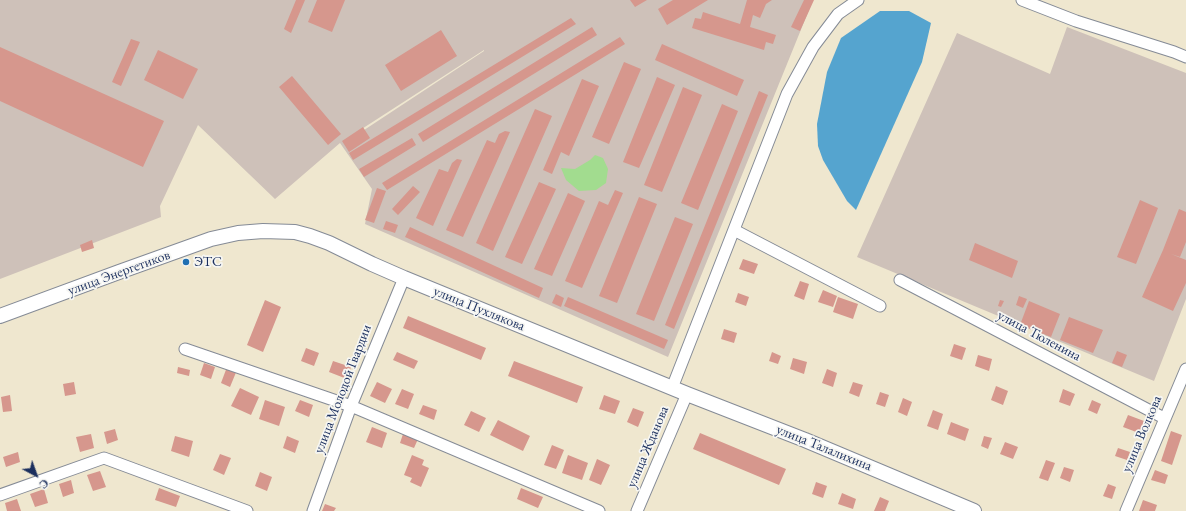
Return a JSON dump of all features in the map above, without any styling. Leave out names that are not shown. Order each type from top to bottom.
[{"type":"street","points":[[672,388],[787,94],[813,47],[838,14],[858,0]]},
{"type":"street","points":[[1022,0],[1076,21],[1186,57]]},
{"type":"street","points":[[734,230],[880,306]]},
{"type":"street","name":"улица Пухлякова","points":[[286,231],[310,236],[329,243],[404,278],[672,388]]},
{"type":"street","name":"улица Энергетиков","points":[[0,316],[211,240],[244,233],[286,231]]},
{"type":"street","name":"улица Молодой Гвардии","points":[[313,511],[351,406],[404,278]]},
{"type":"street","name":"улица Тюленина","points":[[900,280],[1164,418]]},
{"type":"street","points":[[185,349],[351,406],[599,511]]},
{"type":"street","name":"улица Волкова","points":[[1126,511],[1186,369]]},
{"type":"street","name":"улица Талалихина","points":[[672,388],[812,443],[974,511]]},
{"type":"street","name":"улица Жданова","points":[[637,511],[688,394]]},
{"type":"street","points":[[0,496],[104,458],[247,511]]},
{"type":"shaded area","points":[[0,0],[813,0],[668,357],[365,224],[372,189],[340,143],[275,199],[198,125],[160,206],[161,217],[0,279]],"holes":[[[484,51],[355,136],[354,134]]]},
{"type":"shaded area","points":[[1067,27],[1186,73],[1186,299],[1154,381],[857,257],[957,33],[1050,74]]},
{"type":"green space","points":[[595,155],[603,158],[608,169],[606,183],[596,190],[579,191],[566,180],[561,168],[575,169],[590,160]]},
{"type":"water","points":[[880,11],[909,11],[931,23],[922,62],[856,210],[847,201],[823,160],[818,146],[817,124],[827,72],[841,38]]},
{"type":"building","points":[[296,0],[305,0],[291,33],[284,29]]},
{"type":"building","points":[[317,0],[345,0],[332,32],[308,22]]},
{"type":"building","points":[[630,0],[647,0],[635,7]]},
{"type":"building","points":[[673,0],[708,0],[667,25],[658,9]]},
{"type":"building","points":[[747,0],[772,0],[766,4],[760,18],[753,15],[750,27],[776,35],[773,44],[766,42],[764,50],[692,28],[695,18],[701,19],[703,12],[740,24]]},
{"type":"building","points":[[804,0],[814,0],[800,31],[791,27]]},
{"type":"building","points":[[571,18],[576,24],[353,160],[349,153]]},
{"type":"building","points":[[592,27],[597,35],[423,142],[418,134]]},
{"type":"building","points":[[441,30],[457,56],[401,91],[385,65]]},
{"type":"building","points":[[620,37],[625,44],[387,190],[382,183]]},
{"type":"building","points":[[131,39],[140,42],[121,86],[112,82]]},
{"type":"building","points":[[662,44],[744,80],[737,96],[655,60]]},
{"type":"building","points":[[0,47],[164,121],[143,167],[0,101]]},
{"type":"building","points":[[158,50],[198,69],[183,99],[144,80]]},
{"type":"building","points":[[624,62],[641,69],[609,144],[592,137]]},
{"type":"building","points":[[292,76],[341,134],[328,145],[279,87]]},
{"type":"building","points":[[657,77],[675,85],[639,168],[623,162]]},
{"type":"building","points":[[582,79],[599,86],[569,156],[561,152],[552,174],[543,170]]},
{"type":"building","points":[[683,87],[702,95],[662,192],[644,185]]},
{"type":"building","points":[[759,91],[768,95],[674,329],[665,325]]},
{"type":"building","points":[[722,104],[738,111],[698,210],[681,203]]},
{"type":"building","points":[[535,109],[552,116],[493,251],[476,243]]},
{"type":"building","points":[[363,127],[370,138],[349,152],[342,141]]},
{"type":"building","points":[[505,131],[510,132],[463,237],[446,230],[487,140],[495,143],[499,134]]},
{"type":"building","points":[[412,138],[416,145],[364,177],[359,169]]},
{"type":"building","points":[[457,159],[462,160],[433,226],[416,218],[439,169],[448,172],[452,163]]},
{"type":"building","points":[[539,182],[556,189],[522,264],[505,257]]},
{"type":"building","points":[[413,186],[420,192],[398,215],[392,209]]},
{"type":"building","points":[[377,188],[386,191],[374,223],[365,220]]},
{"type":"building","points":[[615,190],[623,193],[582,288],[565,281],[599,201],[608,205]]},
{"type":"building","points":[[568,193],[585,201],[552,276],[534,269]]},
{"type":"building","points":[[639,197],[657,204],[617,303],[599,296]]},
{"type":"building","points":[[1140,200],[1158,208],[1136,264],[1117,257]]},
{"type":"building","points":[[1179,209],[1186,212],[1186,242],[1180,257],[1171,254],[1186,260],[1186,283],[1173,311],[1142,297]]},
{"type":"building","points":[[675,217],[693,224],[654,321],[636,314]]},
{"type":"building","points":[[386,221],[398,225],[395,233],[383,229]]},
{"type":"building","points":[[410,227],[543,288],[539,298],[405,237]]},
{"type":"building","points":[[92,240],[94,248],[82,252],[80,245]]},
{"type":"building","points":[[975,243],[1018,261],[1012,278],[969,260]]},
{"type":"building","points":[[743,259],[758,264],[754,274],[739,269]]},
{"type":"building","points":[[800,281],[809,284],[804,300],[794,296]]},
{"type":"building","points":[[823,290],[837,296],[833,307],[818,302]]},
{"type":"building","points":[[738,293],[749,297],[746,306],[735,302]]},
{"type":"building","points":[[556,294],[564,298],[561,307],[552,303]]},
{"type":"building","points":[[1019,296],[1027,299],[1023,308],[1016,305]]},
{"type":"building","points":[[568,297],[668,340],[664,349],[564,306]]},
{"type":"building","points":[[838,297],[858,304],[853,319],[833,312]]},
{"type":"building","points":[[265,300],[281,307],[263,352],[247,345]]},
{"type":"building","points":[[1000,300],[1004,301],[1001,307],[998,306]]},
{"type":"building","points":[[1029,301],[1060,314],[1051,337],[1020,325]]},
{"type":"building","points":[[408,316],[486,348],[481,360],[403,328]]},
{"type":"building","points":[[1069,317],[1103,330],[1093,353],[1060,340]]},
{"type":"building","points":[[724,329],[737,333],[734,343],[721,339]]},
{"type":"building","points":[[954,344],[966,348],[962,360],[950,356]]},
{"type":"building","points":[[306,348],[319,353],[314,366],[301,361]]},
{"type":"building","points":[[1117,351],[1127,355],[1122,367],[1112,363]]},
{"type":"building","points":[[397,352],[418,361],[414,369],[393,360]]},
{"type":"building","points":[[772,352],[781,356],[778,364],[769,361]]},
{"type":"building","points":[[978,355],[992,359],[989,371],[975,366]]},
{"type":"building","points":[[793,358],[807,362],[804,374],[790,369]]},
{"type":"building","points":[[333,361],[351,367],[347,379],[329,372]]},
{"type":"building","points":[[514,361],[583,387],[577,403],[508,376]]},
{"type":"building","points":[[204,363],[215,367],[211,379],[200,375]]},
{"type":"building","points":[[178,367],[190,370],[189,376],[177,373]]},
{"type":"building","points":[[227,367],[237,370],[230,387],[221,383]]},
{"type":"building","points":[[827,369],[837,373],[833,387],[822,383]]},
{"type":"building","points":[[74,382],[76,394],[65,396],[63,384]]},
{"type":"building","points":[[377,382],[392,389],[385,403],[370,396]]},
{"type":"building","points":[[853,382],[863,385],[859,397],[849,393]]},
{"type":"building","points":[[996,386],[1008,391],[1003,405],[991,400]]},
{"type":"building","points":[[240,388],[259,397],[251,415],[231,406]]},
{"type":"building","points":[[402,389],[414,394],[408,409],[395,404]]},
{"type":"building","points":[[1063,389],[1075,394],[1070,406],[1059,402]]},
{"type":"building","points":[[880,392],[889,395],[885,407],[876,404]]},
{"type":"building","points":[[10,395],[12,411],[3,412],[1,397]]},
{"type":"building","points":[[604,395],[620,401],[615,414],[599,409]]},
{"type":"building","points":[[903,398],[912,402],[907,416],[898,412]]},
{"type":"building","points":[[265,400],[285,407],[279,426],[259,419]]},
{"type":"building","points":[[300,400],[313,405],[309,417],[295,411]]},
{"type":"building","points":[[1092,400],[1101,404],[1097,414],[1088,410]]},
{"type":"building","points":[[423,405],[437,410],[434,420],[419,414]]},
{"type":"building","points":[[633,408],[644,412],[638,427],[627,422]]},
{"type":"building","points":[[933,410],[943,414],[938,430],[927,426]]},
{"type":"building","points":[[471,411],[486,418],[479,432],[464,425]]},
{"type":"building","points":[[1128,415],[1144,421],[1139,433],[1123,427]]},
{"type":"building","points":[[498,420],[530,436],[523,451],[490,435]]},
{"type":"building","points":[[951,422],[969,429],[965,441],[947,434]]},
{"type":"building","points":[[372,427],[387,433],[382,448],[366,442]]},
{"type":"building","points":[[115,429],[118,440],[107,444],[104,432]]},
{"type":"building","points":[[1171,431],[1182,435],[1172,465],[1161,461]]},
{"type":"building","points":[[700,433],[786,469],[779,485],[693,449]]},
{"type":"building","points":[[91,434],[94,448],[80,452],[76,437]]},
{"type":"building","points":[[403,434],[418,439],[414,448],[400,443]]},
{"type":"building","points":[[175,436],[193,441],[189,457],[171,451]]},
{"type":"building","points":[[287,436],[299,441],[295,453],[283,448]]},
{"type":"building","points":[[984,436],[992,438],[988,449],[981,446]]},
{"type":"building","points":[[1005,442],[1018,447],[1013,459],[1000,454]]},
{"type":"building","points":[[552,445],[564,450],[556,469],[544,465]]},
{"type":"building","points":[[1118,448],[1130,452],[1127,460],[1115,456]]},
{"type":"building","points":[[18,452],[20,462],[6,467],[3,457]]},
{"type":"building","points":[[220,454],[231,458],[224,475],[213,470]]},
{"type":"building","points":[[412,455],[424,460],[422,465],[429,468],[421,487],[410,482],[412,478],[404,475]]},
{"type":"building","points":[[568,455],[588,463],[582,480],[562,473]]},
{"type":"building","points":[[597,459],[610,465],[601,485],[589,480]]},
{"type":"building","points":[[1046,460],[1055,463],[1048,481],[1039,478]]},
{"type":"building","points":[[1064,467],[1074,470],[1070,482],[1060,478]]},
{"type":"building","points":[[1155,470],[1168,475],[1165,484],[1151,480]]},
{"type":"building","points":[[100,471],[106,487],[93,491],[87,475]]},
{"type":"building","points":[[260,472],[272,477],[267,491],[255,486]]},
{"type":"building","points":[[71,480],[74,493],[63,497],[59,484]]},
{"type":"building","points":[[816,482],[827,486],[823,498],[812,494]]},
{"type":"building","points":[[1108,484],[1116,487],[1112,499],[1103,496]]},
{"type":"building","points":[[159,488],[180,496],[176,507],[155,500]]},
{"type":"building","points":[[521,488],[543,497],[538,508],[517,499]]},
{"type":"building","points":[[44,489],[48,503],[35,507],[30,494]]},
{"type":"building","points":[[842,493],[856,499],[853,509],[838,504]]},
{"type":"building","points":[[880,497],[889,501],[885,511],[874,511]]},
{"type":"building","points":[[17,499],[21,511],[7,511],[5,503]]},
{"type":"building","points":[[1143,500],[1157,505],[1155,511],[1139,511]]},
{"type":"building","points":[[325,504],[336,508],[334,511],[322,511]]},
{"type":"place","name":"ЭТС","points":[[186,262]]}]
